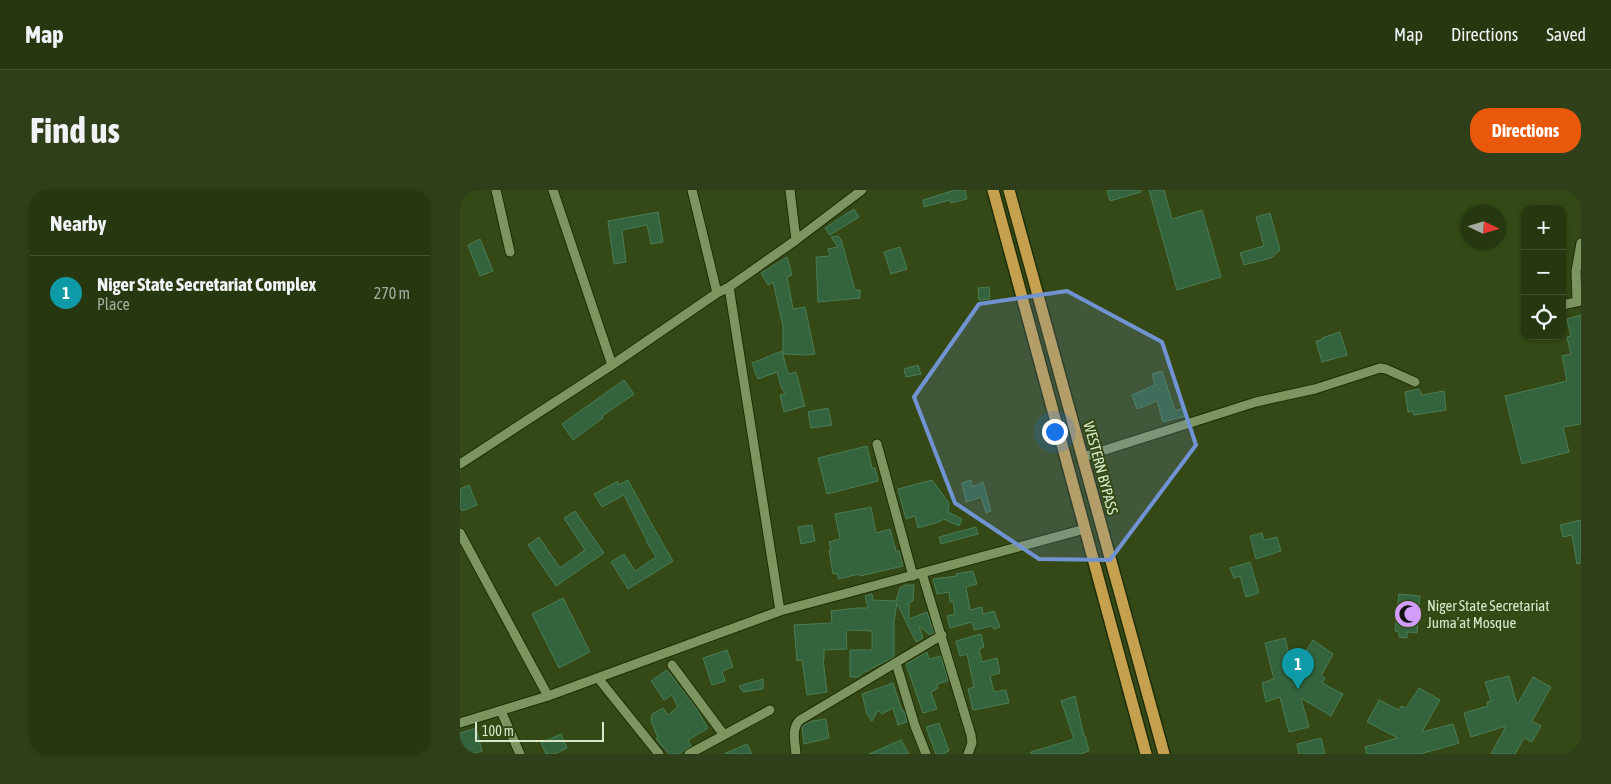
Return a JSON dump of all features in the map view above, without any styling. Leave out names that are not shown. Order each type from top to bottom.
[{"type":"main road","name":"WESTERN BYPASS","points":[[993,190],[1146,754]]},
{"type":"main road","name":"WESTERN BYPASS","points":[[1009,190],[1164,754]]},
{"type":"street","points":[[496,190],[510,252]]},
{"type":"street","points":[[553,190],[612,365]]},
{"type":"street","points":[[692,190],[717,293]]},
{"type":"street","points":[[790,190],[796,240]]},
{"type":"street","points":[[460,464],[612,365],[717,293],[729,287],[796,240],[862,190]]},
{"type":"street","points":[[1566,304],[1579,301],[1576,272],[1581,243]]},
{"type":"street","points":[[729,287],[780,611]]},
{"type":"street","points":[[1083,458],[1256,402],[1315,389],[1380,368],[1415,382]]},
{"type":"street","points":[[877,444],[913,576]]},
{"type":"street","points":[[460,723],[548,696],[780,611],[1085,529]]},
{"type":"street","points":[[461,536],[548,696]]},
{"type":"street","points":[[922,573],[971,735],[972,743],[968,754]]},
{"type":"street","points":[[796,754],[794,730],[800,720],[942,635]]},
{"type":"street","points":[[896,663],[915,726],[926,754]]},
{"type":"street","points":[[672,665],[724,735]]},
{"type":"street","points":[[598,678],[659,754]]},
{"type":"street","points":[[689,754],[770,710]]},
{"type":"street","points":[[501,711],[520,754]]},
{"type":"highlighted area","points":[[1067,291],[1162,342],[1196,445],[1110,560],[1039,559],[955,503],[914,397],[979,304]]},
{"type":"building","points":[[955,190],[965,190],[967,199],[951,203],[950,200],[924,207],[923,200]]},
{"type":"building","points":[[1107,190],[1141,190],[1141,192],[1110,201]]},
{"type":"building","points":[[1149,190],[1164,190],[1172,219],[1202,210],[1221,277],[1177,290]]},
{"type":"building","points":[[854,209],[859,217],[830,235],[825,228]]},
{"type":"building","points":[[658,212],[663,242],[651,244],[647,225],[622,230],[626,262],[614,264],[608,221]]},
{"type":"building","points":[[1270,213],[1280,250],[1271,258],[1244,265],[1240,253],[1264,246],[1256,217]]},
{"type":"building","points":[[838,236],[841,239],[855,290],[860,290],[860,298],[818,302],[816,257],[830,256],[828,249],[838,247],[831,237]]},
{"type":"building","points":[[480,239],[493,271],[480,276],[468,245]]},
{"type":"building","points":[[900,247],[907,269],[891,274],[884,252]]},
{"type":"building","points":[[787,257],[792,275],[787,277],[793,309],[805,307],[815,354],[783,354],[783,326],[773,282],[768,285],[761,273]]},
{"type":"building","points":[[989,287],[990,299],[979,300],[978,288]]},
{"type":"building","points":[[1581,315],[1581,424],[1563,427],[1569,452],[1522,464],[1505,396],[1567,381],[1562,356],[1571,354],[1567,337],[1571,336],[1567,319]]},
{"type":"building","points":[[1340,332],[1347,355],[1322,362],[1316,341]]},
{"type":"building","points":[[782,351],[788,374],[796,372],[805,406],[784,412],[780,395],[786,394],[782,389],[777,372],[758,379],[752,363]]},
{"type":"building","points":[[918,365],[921,374],[906,377],[904,369]]},
{"type":"building","points":[[1162,371],[1175,411],[1183,408],[1185,416],[1163,422],[1157,401],[1137,409],[1132,395],[1155,385],[1152,374]]},
{"type":"building","points":[[624,380],[634,394],[602,416],[603,418],[573,440],[562,424]]},
{"type":"building","points":[[1419,389],[1422,395],[1444,391],[1446,410],[1414,415],[1413,411],[1408,412],[1405,392]]},
{"type":"building","points":[[828,408],[832,425],[811,428],[808,412]]},
{"type":"building","points":[[867,446],[872,468],[875,468],[878,481],[827,494],[818,458]]},
{"type":"building","points":[[628,480],[673,561],[628,589],[611,562],[624,554],[635,571],[656,557],[646,541],[624,495],[602,507],[594,494],[618,481],[618,485]]},
{"type":"building","points":[[932,480],[949,503],[948,512],[962,519],[959,526],[944,519],[918,528],[915,516],[906,519],[898,489]]},
{"type":"building","points":[[971,480],[972,487],[983,482],[991,511],[986,513],[981,497],[966,502],[962,483]]},
{"type":"building","points":[[469,485],[477,505],[462,511],[460,507],[460,489]]},
{"type":"building","points":[[871,507],[876,533],[890,529],[896,551],[899,551],[903,566],[839,579],[837,573],[833,574],[829,550],[831,550],[829,542],[840,539],[835,514]]},
{"type":"building","points":[[575,511],[604,553],[556,586],[528,545],[539,537],[560,568],[585,550],[564,518]]},
{"type":"building","points":[[1581,520],[1581,563],[1577,564],[1572,535],[1563,537],[1560,525]]},
{"type":"building","points":[[812,525],[815,541],[801,544],[798,527]]},
{"type":"building","points":[[976,527],[978,534],[941,544],[939,537]]},
{"type":"building","points":[[1262,533],[1264,540],[1277,537],[1281,551],[1256,559],[1250,536]]},
{"type":"building","points":[[1250,562],[1259,593],[1246,597],[1240,576],[1234,578],[1230,568]]},
{"type":"building","points":[[973,571],[977,584],[966,587],[970,610],[982,607],[983,614],[994,611],[1000,627],[994,629],[992,626],[974,630],[972,622],[950,628],[947,616],[955,614],[953,601],[950,602],[949,592],[937,594],[933,579],[957,576],[956,574]]},
{"type":"building","points":[[905,585],[914,585],[913,601],[909,603],[909,619],[927,612],[934,633],[930,635],[919,626],[923,638],[916,642],[897,603],[894,622],[894,657],[861,674],[859,677],[850,677],[850,650],[872,650],[872,631],[846,630],[847,649],[824,650],[823,659],[827,692],[807,695],[802,660],[797,661],[794,625],[832,623],[831,611],[868,608],[865,596],[872,594],[873,600],[896,601],[900,588]]},
{"type":"building","name":"Niger State Secretariat Juma'at Mosque","points":[[1399,594],[1420,596],[1417,633],[1407,632],[1407,638],[1399,637],[1399,632],[1395,631]]},
{"type":"building","points":[[563,598],[590,652],[559,668],[532,614]]},
{"type":"building","points":[[981,634],[984,647],[979,649],[982,662],[997,658],[1000,673],[990,676],[994,692],[1006,690],[1009,703],[973,710],[968,689],[974,687],[967,654],[960,656],[956,641]]},
{"type":"building","points":[[1285,638],[1293,672],[1313,640],[1333,654],[1321,676],[1325,678],[1322,683],[1343,694],[1331,716],[1301,698],[1309,727],[1289,732],[1280,697],[1266,702],[1262,683],[1274,679],[1265,643]]},
{"type":"building","points":[[727,650],[733,667],[722,671],[725,681],[712,685],[703,658]]},
{"type":"building","points":[[927,652],[929,659],[941,656],[948,681],[937,684],[938,688],[931,692],[937,709],[923,713],[906,664]]},
{"type":"building","points":[[667,670],[696,708],[708,728],[688,740],[691,746],[679,754],[669,754],[656,739],[658,738],[651,721],[652,714],[663,708],[668,715],[678,707],[672,695],[664,700],[651,681]]},
{"type":"building","points":[[1509,676],[1517,705],[1533,677],[1551,687],[1532,721],[1541,726],[1532,742],[1524,738],[1515,754],[1491,754],[1506,726],[1471,737],[1464,713],[1488,706],[1487,702],[1491,701],[1485,682]]},
{"type":"building","points":[[763,679],[763,689],[743,692],[739,686]]},
{"type":"building","points":[[893,683],[907,722],[898,725],[893,708],[882,714],[878,710],[872,721],[867,714],[862,694]]},
{"type":"building","points":[[1419,688],[1440,700],[1422,732],[1453,724],[1459,743],[1420,754],[1367,754],[1365,747],[1398,738],[1367,722],[1379,700],[1399,710],[1401,706],[1406,708]]},
{"type":"building","points":[[1075,696],[1089,751],[1080,754],[1031,754],[1031,752],[1074,739],[1061,701]]},
{"type":"building","points":[[826,719],[829,738],[804,744],[802,727],[812,721]]},
{"type":"building","points":[[939,723],[949,751],[945,752],[946,754],[936,754],[926,727]]},
{"type":"building","points":[[476,728],[482,751],[472,754],[460,754],[460,733]]},
{"type":"building","points":[[561,734],[567,748],[555,754],[546,754],[541,743]]},
{"type":"building","points":[[1321,738],[1325,754],[1299,754],[1297,744]]},
{"type":"building","points":[[901,740],[909,754],[869,754]]},
{"type":"building","points":[[747,744],[752,754],[724,754]]},
{"type":"place","name":"Niger State Secretariat Juma'at Mosque","points":[[1408,614]]},
{"type":"place","name":"Niger State Secretariat Complex","points":[[1298,689]]}]
